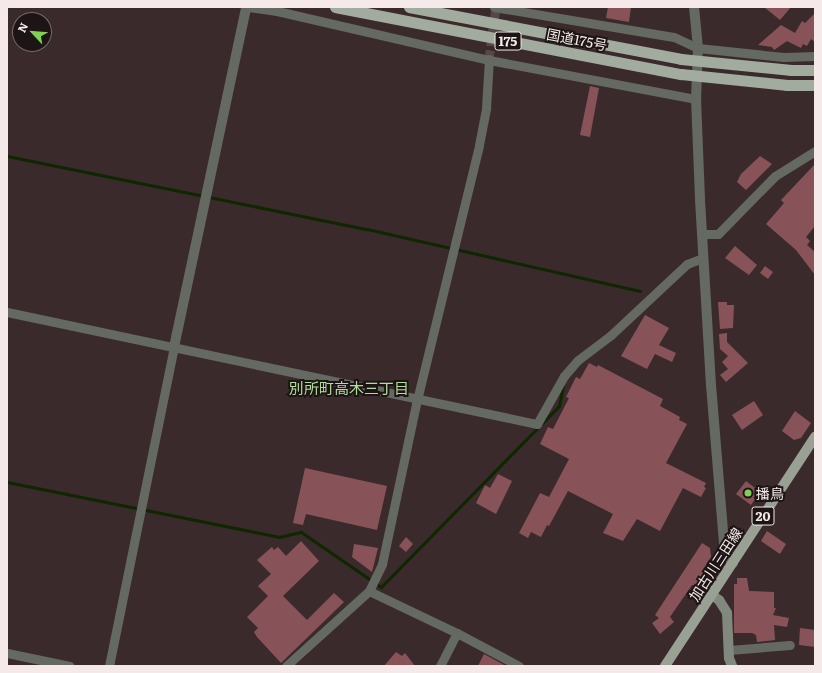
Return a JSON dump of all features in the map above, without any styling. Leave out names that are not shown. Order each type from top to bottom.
[{"type":"highway","name":"国道175号","points":[[335,7],[681,74],[787,85],[815,85]]},
{"type":"highway","name":"国道175号","points":[[409,7],[681,59],[791,70],[815,70]]},
{"type":"main road","name":"加古川三田線","points":[[665,666],[815,437]]},
{"type":"main road","points":[[712,595],[719,600],[727,613],[729,650],[732,666]]},
{"type":"street","points":[[109,666],[174,347],[247,7],[277,11],[489,59],[696,99]]},
{"type":"street","points":[[496,7],[674,37],[698,48],[784,57],[815,56]]},
{"type":"street","points":[[694,7],[698,48],[696,99],[703,258],[725,554],[733,563]]},
{"type":"street","points":[[286,666],[369,591],[382,564],[417,400],[479,145],[486,108],[489,59]]},
{"type":"street","points":[[703,234],[718,234],[775,176],[815,151]]},
{"type":"street","points":[[7,312],[417,400],[538,424],[564,376],[578,360],[611,335],[687,264],[703,258]]},
{"type":"street","points":[[369,591],[457,633],[519,666]]},
{"type":"street","points":[[440,666],[457,633]]},
{"type":"street","points":[[729,650],[790,645]]},
{"type":"street","points":[[7,653],[70,666]]},
{"type":"building","points":[[608,7],[631,7],[629,22],[606,18]]},
{"type":"building","points":[[764,7],[791,7],[780,20]]},
{"type":"building","points":[[815,13],[815,42],[811,39],[807,46],[803,44],[801,48],[787,41],[774,50],[772,47],[758,45],[781,25],[795,33],[802,21],[805,23]]},
{"type":"building","points":[[590,86],[599,88],[590,137],[580,135]]},
{"type":"building","points":[[760,156],[772,164],[746,190],[737,182],[741,174]]},
{"type":"building","points":[[815,164],[815,226],[806,237],[810,241],[807,245],[815,252],[815,275],[796,250],[766,224],[784,203],[781,200]]},
{"type":"building","points":[[735,246],[757,265],[749,275],[725,258]]},
{"type":"building","points":[[765,266],[773,272],[768,279],[760,273]]},
{"type":"building","points":[[718,302],[727,302],[727,305],[734,305],[733,328],[720,329]]},
{"type":"building","points":[[645,315],[669,328],[659,345],[676,353],[672,362],[655,354],[647,369],[621,356]]},
{"type":"building","points":[[727,333],[727,342],[748,363],[726,382],[720,375],[728,369],[722,362],[728,356],[720,349],[719,334]]},
{"type":"building","points":[[589,363],[597,367],[598,365],[663,399],[660,406],[680,417],[679,420],[687,424],[666,463],[706,483],[704,487],[706,488],[701,497],[683,488],[660,531],[637,519],[623,541],[603,533],[613,514],[568,491],[549,526],[547,525],[541,537],[531,532],[528,538],[519,533],[540,493],[549,497],[569,459],[540,444],[548,427],[553,429],[569,398],[566,397],[576,377],[580,379]]},
{"type":"building","points":[[754,401],[763,415],[742,430],[732,415]]},
{"type":"building","points":[[795,411],[811,423],[801,438],[794,440],[782,431]]},
{"type":"building","points":[[305,468],[387,486],[377,530],[306,514],[303,525],[293,523]]},
{"type":"building","points":[[498,474],[512,481],[496,514],[476,503],[485,485],[490,488]]},
{"type":"building","name":"播鳥","points":[[746,481],[760,492],[751,505],[736,494]]},
{"type":"building","points":[[767,531],[786,544],[780,554],[761,541]]},
{"type":"building","points":[[406,537],[413,544],[406,552],[399,546]]},
{"type":"building","points":[[301,541],[319,561],[283,596],[307,620],[334,593],[344,602],[281,663],[257,637],[254,632],[258,628],[247,617],[268,596],[258,586],[271,574],[257,560],[272,547],[274,550],[278,547],[286,556]]},
{"type":"building","points":[[702,543],[710,548],[711,557],[704,568],[708,571],[700,585],[692,585],[670,617],[674,622],[660,634],[652,623],[659,618],[655,615]]},
{"type":"building","points":[[354,544],[378,548],[372,572],[352,557]]},
{"type":"building","points":[[737,578],[747,578],[749,591],[774,592],[774,608],[776,608],[773,615],[789,618],[787,627],[774,625],[775,640],[757,642],[756,635],[752,633],[734,633],[734,584],[737,584]]},
{"type":"building","points":[[800,628],[815,630],[815,647],[799,645]]},
{"type":"building","points":[[396,652],[402,656],[405,653],[415,666],[384,666]]},
{"type":"building","points":[[484,654],[506,666],[478,666]]},
{"type":"waterway","points":[[7,156],[367,229],[640,291]]},
{"type":"waterway","points":[[7,482],[279,537],[301,532],[381,587],[559,406],[563,386]]},
{"type":"tunnel","points":[[489,59],[496,7]]},
{"type":"place","name":"播鳥","points":[[748,493]]},
{"type":"district","name":"別所町高木三丁目","points":[[349,388]]}]
